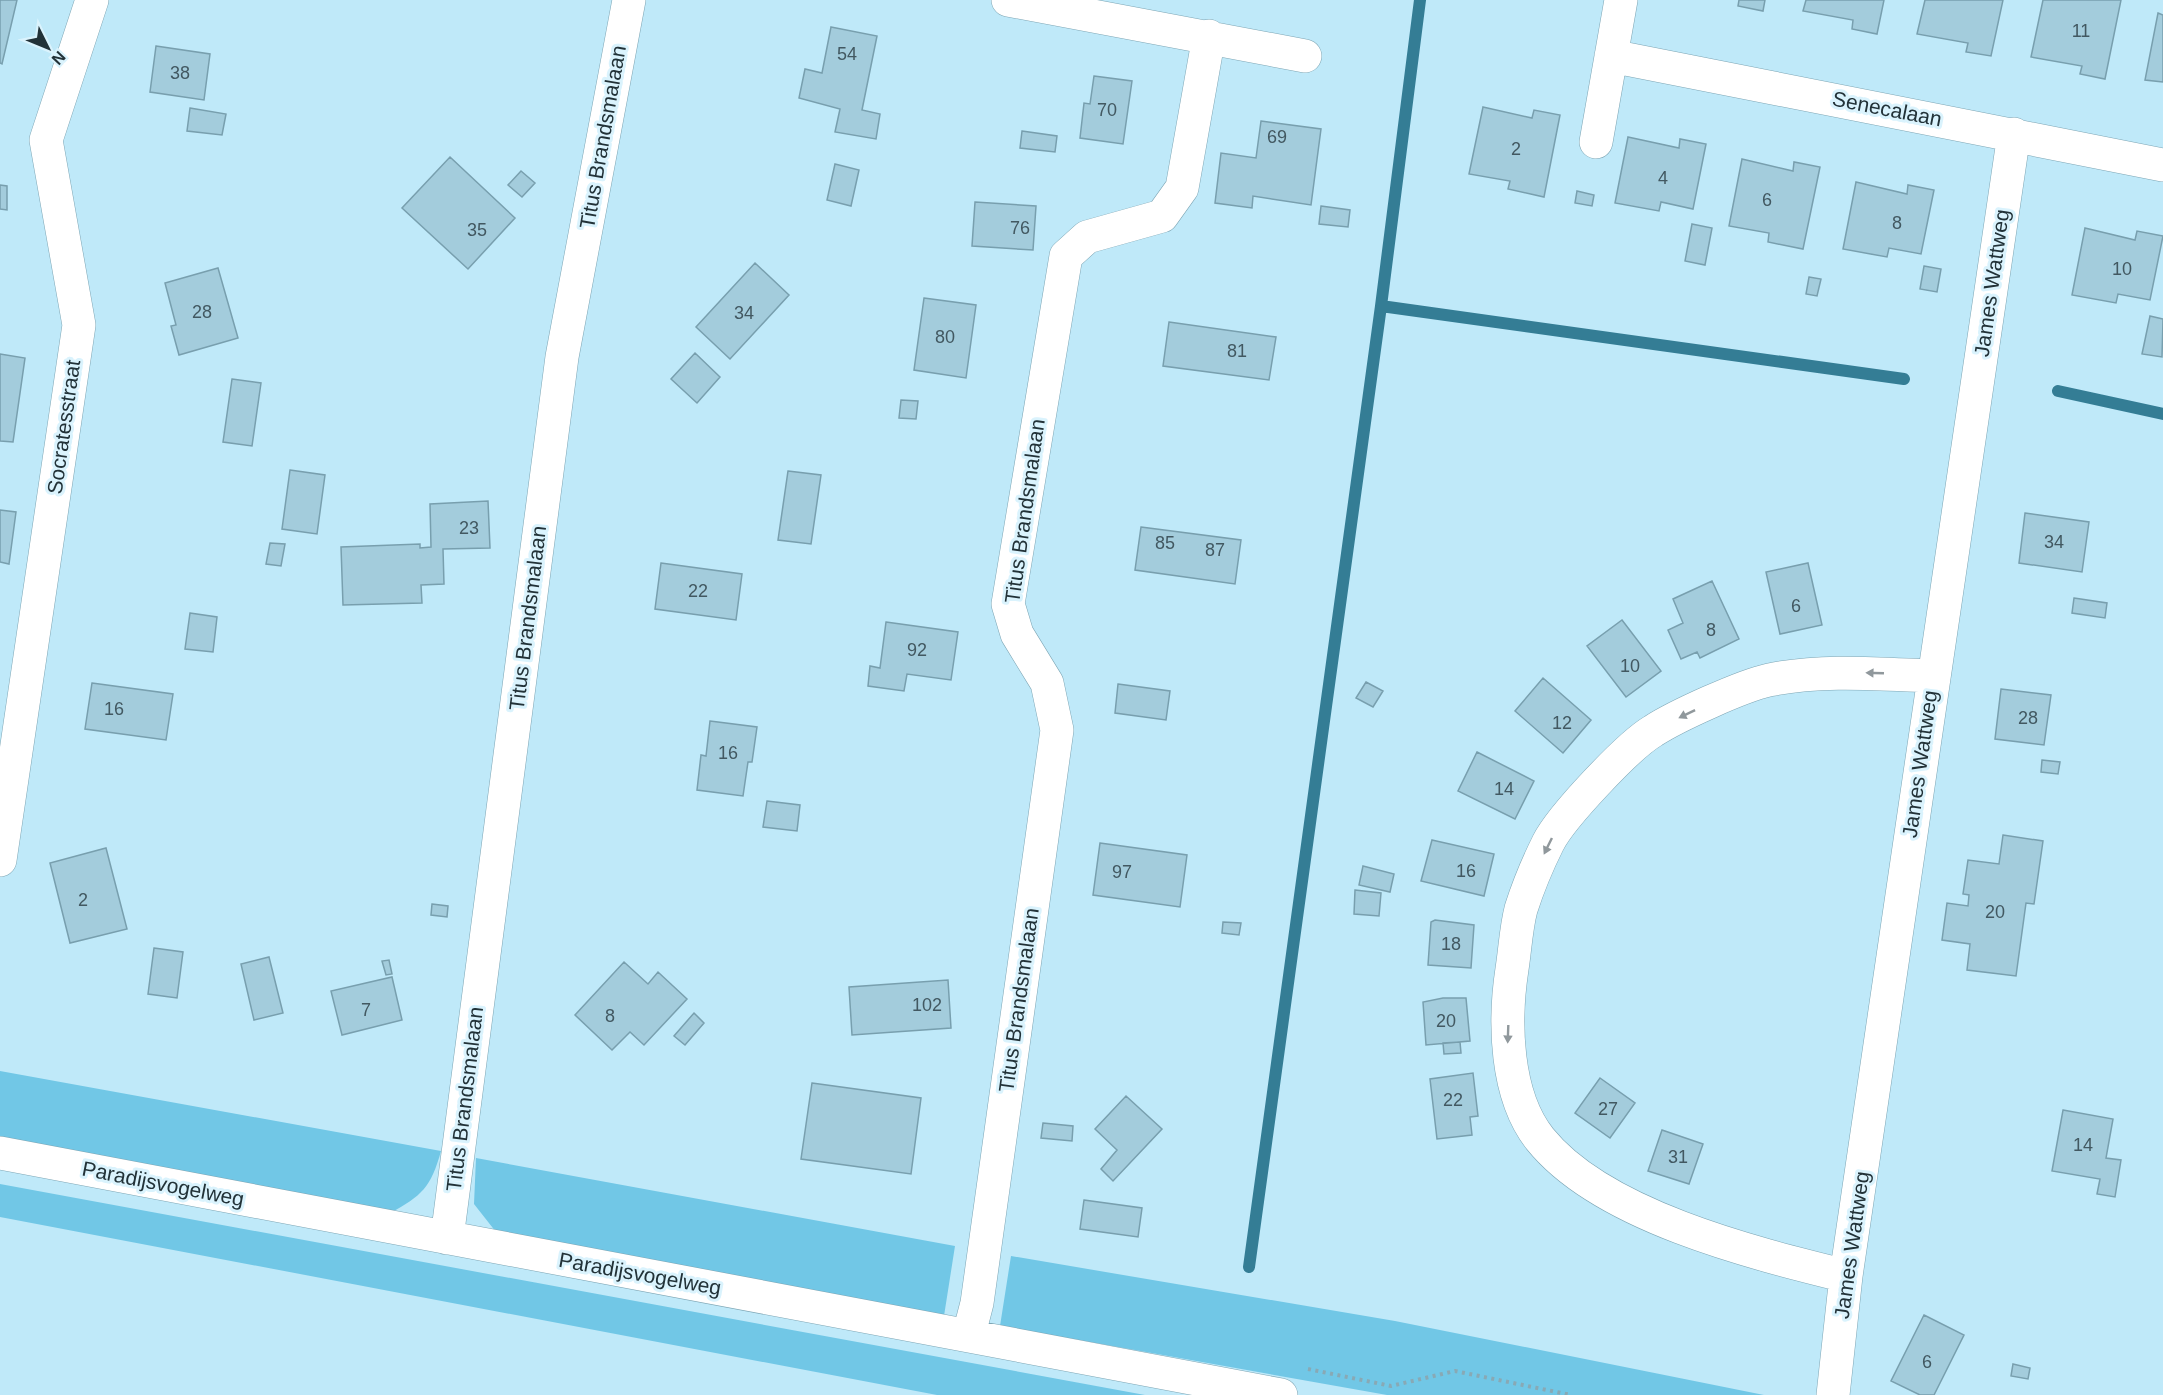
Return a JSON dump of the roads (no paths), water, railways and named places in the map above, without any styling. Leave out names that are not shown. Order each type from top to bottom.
[{"type":"street","name":"Socratesstraat","points":[[0,860],[79,326],[46,140],[92,0]]},
{"type":"street","name":"Titus Brandsmalaan","points":[[447,1238],[562,357],[629,0]]},
{"type":"street","points":[[1008,0],[1209,36],[1305,56]]},
{"type":"street","points":[[1596,142],[1621,0]]},
{"type":"street","name":"Titus Brandsmalaan","points":[[969,1334],[977,1303],[1057,730],[1047,683],[1017,634],[1008,604],[1065,256],[1087,237],[1162,216],[1182,188],[1209,36]]},
{"type":"street","name":"Senecalaan","points":[[1611,56],[2163,165]]},
{"type":"street","name":"James Wattweg","points":[[1833,1395],[1846,1275],[2014,134]]},
{"type":"street","points":[[1846,1275],[1763,1255],[1703,1236],[1619,1200],[1565,1164],[1538,1137],[1518,1096],[1508,1045],[1510,981],[1521,910],[1549,840],[1590,788],[1652,731],[1767,680],[1841,672],[1933,676]]},
{"type":"street","name":"Paradijsvogelweg","points":[[0,1154],[969,1334],[1281,1395]]},
{"type":"waterway","points":[[1249,1267],[1381,306],[1420,0]]},
{"type":"waterway","points":[[1381,306],[1904,379]]},
{"type":"waterway","points":[[2058,391],[2163,414]]}]
